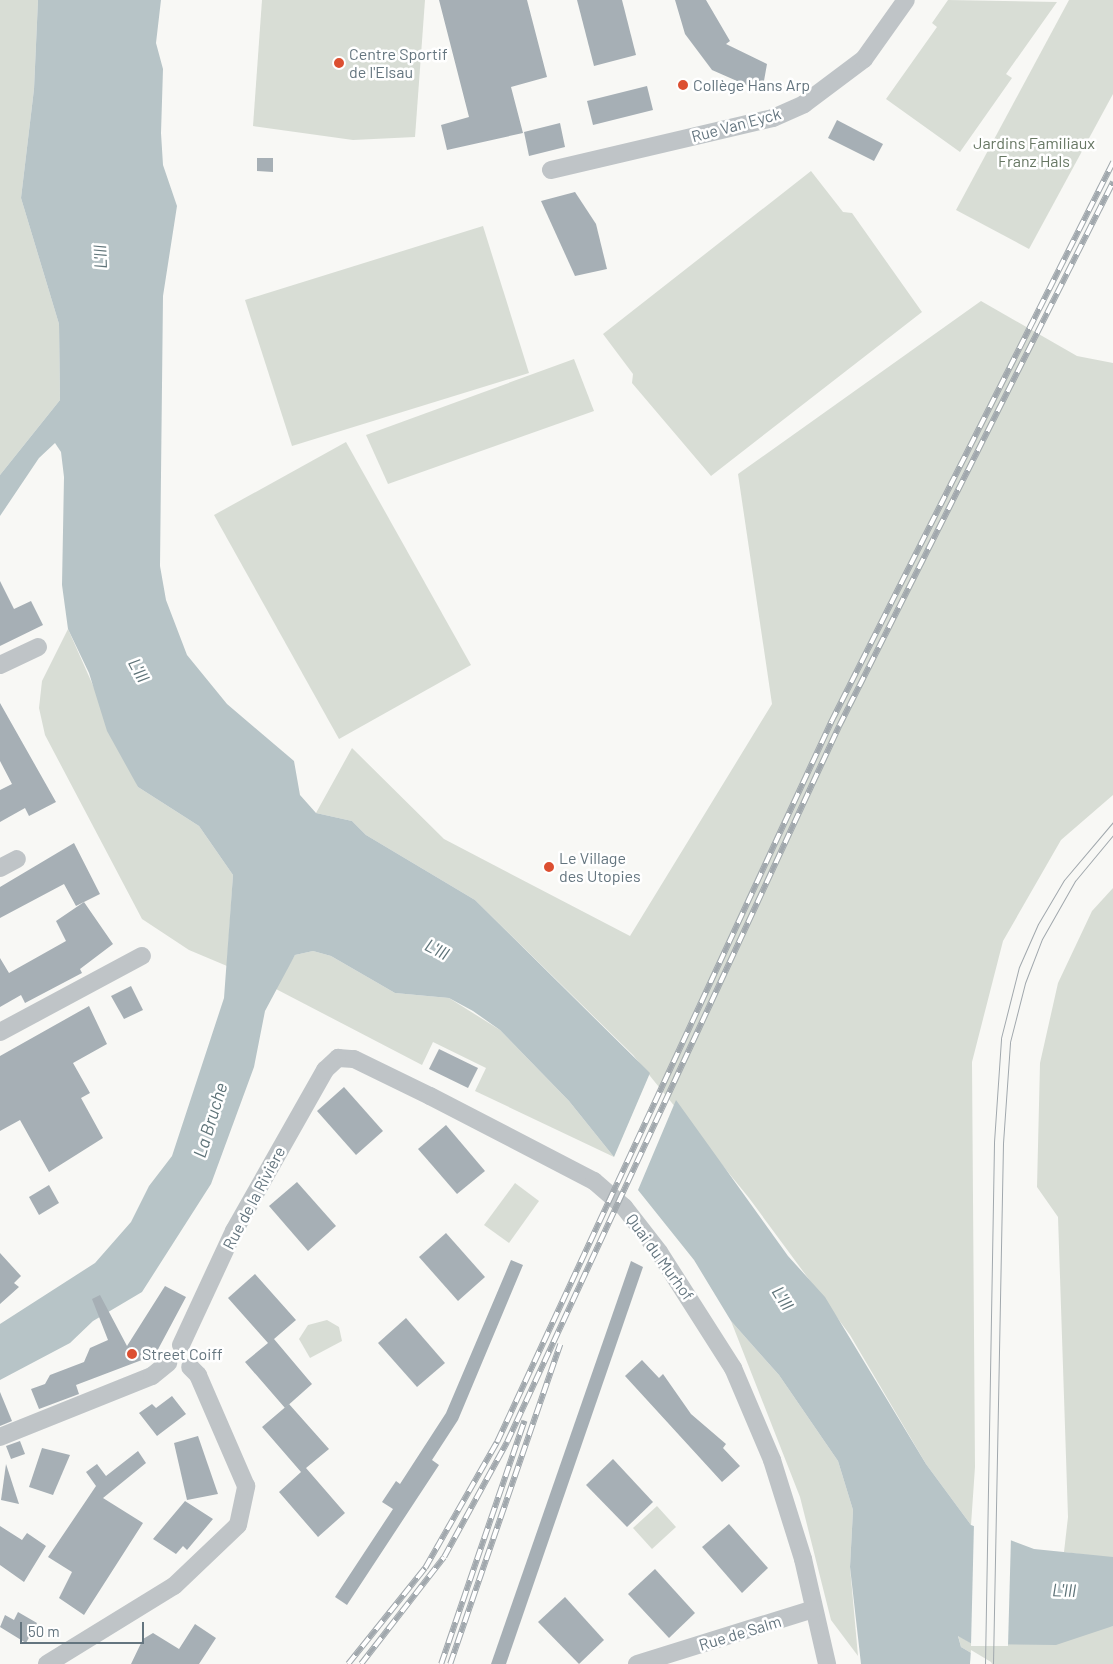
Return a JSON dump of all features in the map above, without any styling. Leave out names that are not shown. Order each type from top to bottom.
[{"type":"street","name":"Rue Van Eyck","points":[[551,170],[773,118],[804,104],[864,59],[906,0]]},
{"type":"street","points":[[0,665],[38,647]]},
{"type":"street","points":[[0,868],[17,859]]},
{"type":"street","points":[[0,1032],[142,956]]},
{"type":"street","name":"Rue de la Rivière","points":[[181,1345],[234,1231],[325,1070],[338,1058]]},
{"type":"street","name":"Quai du Murhof","points":[[338,1058],[354,1059],[575,1170],[629,1213],[688,1294],[734,1368],[772,1460],[804,1559],[827,1664]]},
{"type":"street","points":[[0,1437],[152,1376],[168,1363],[170,1350],[181,1345],[194,1355],[190,1367]]},
{"type":"street","points":[[168,1363],[178,1371],[190,1367]]},
{"type":"street","points":[[47,1664],[174,1586],[238,1525],[246,1486],[198,1375],[190,1367]]},
{"type":"street","name":"Rue de Salm","points":[[641,1663],[814,1609]]},
{"type":"green space","points":[[0,0],[38,0],[34,89],[21,198],[59,324],[60,400],[0,475]]},
{"type":"green space","name":"Centre Sportif de l'Elsau","points":[[262,0],[425,0],[415,137],[353,140],[253,126]]},
{"type":"green space","points":[[948,0],[1057,2],[1006,74],[1012,78],[960,152],[886,99],[937,27],[932,23]]},
{"type":"green space","name":"Jardins Familiaux Franz Hals","points":[[1069,0],[1113,0],[1113,94],[1029,249],[956,210]]},
{"type":"green space","points":[[811,171],[843,212],[852,213],[922,312],[711,476],[632,383],[633,374],[603,334]]},
{"type":"green space","points":[[483,226],[529,373],[292,446],[245,300]]},
{"type":"green space","points":[[981,301],[1077,356],[1113,363],[1113,795],[1061,840],[1003,941],[972,1062],[975,1467],[971,1525],[926,1464],[850,1335],[749,1198],[633,1055],[475,900],[366,835],[352,821],[316,813],[352,748],[444,839],[630,936],[772,704],[738,474]]},
{"type":"green space","points":[[574,359],[594,411],[388,484],[366,435]]},
{"type":"green space","points":[[346,442],[471,665],[339,739],[214,515]]},
{"type":"green space","points":[[68,629],[138,787],[199,826],[233,875],[227,966],[189,950],[142,919],[45,735],[39,708],[42,681]]},
{"type":"green space","points":[[1113,888],[1113,1557],[1109,1558],[1064,1552],[1068,1517],[1058,1217],[1037,1187],[1040,1063],[1058,983],[1092,911]]},
{"type":"green space","points":[[313,951],[331,956],[395,993],[449,998],[500,1030],[569,1101],[614,1157],[475,1091],[486,1068],[433,1042],[422,1065],[274,988],[295,955]]},
{"type":"green space","points":[[515,1183],[539,1201],[509,1243],[484,1225]]},
{"type":"green space","points":[[327,1320],[339,1327],[342,1341],[310,1358],[299,1339],[308,1325]]},
{"type":"green space","points":[[731,1321],[779,1375],[838,1461],[853,1510],[850,1567],[858,1656],[831,1620],[800,1497]]},
{"type":"green space","points":[[657,1506],[676,1527],[652,1549],[633,1528]]},
{"type":"green space","points":[[1113,1626],[1113,1664],[990,1664],[961,1647],[958,1635],[972,1644]]},
{"type":"water","points":[[38,0],[161,0],[156,43],[163,69],[161,133],[163,165],[177,206],[163,296],[160,566],[166,600],[187,655],[227,704],[294,761],[300,795],[316,813],[352,821],[366,835],[475,900],[650,1073],[614,1157],[569,1101],[500,1030],[473,1011],[449,998],[395,993],[331,956],[313,951],[295,955],[265,1011],[254,1067],[211,1184],[142,1292],[93,1321],[70,1343],[0,1380],[0,1324],[95,1263],[131,1222],[149,1186],[172,1156],[224,998],[233,875],[199,826],[138,787],[107,731],[89,673],[68,629],[62,585],[64,477],[61,452],[55,443],[39,458],[0,516],[0,475],[60,400],[59,324],[21,198],[34,89]]},
{"type":"water","name":"L'Ill","points":[[676,1100],[788,1256],[825,1297],[926,1464],[971,1525],[1034,1549],[1113,1557],[1113,1626],[1056,1645],[972,1644],[958,1636],[961,1647],[990,1664],[861,1664],[850,1567],[853,1510],[838,1461],[779,1375],[731,1321],[694,1260],[638,1190]]},
{"type":"pier","points":[[974,1523],[1011,1537],[1008,1646],[971,1646]]},
{"type":"pier","points":[[971,1650],[991,1662],[992,1664],[970,1664]]},
{"type":"building","points":[[439,0],[527,0],[547,77],[511,87],[523,133],[447,150],[441,125],[469,117]]},
{"type":"building","points":[[577,0],[622,0],[636,55],[594,66]]},
{"type":"building","points":[[675,0],[706,0],[730,41],[726,44],[767,64],[762,92],[712,70],[685,34]]},
{"type":"building","points":[[647,86],[653,110],[593,125],[587,101]]},
{"type":"building","points":[[837,120],[883,144],[874,161],[828,138]]},
{"type":"building","points":[[560,123],[565,147],[529,156],[524,132]]},
{"type":"building","points":[[257,158],[273,158],[273,172],[257,171]]},
{"type":"building","points":[[575,192],[596,224],[607,269],[575,276],[541,201]]},
{"type":"building","points":[[0,581],[14,609],[31,601],[43,625],[0,646]]},
{"type":"building","points":[[0,703],[56,802],[29,816],[25,808],[0,822],[0,790],[12,784],[0,761]]},
{"type":"building","points":[[74,843],[100,894],[76,906],[64,884],[0,918],[0,887]]},
{"type":"building","points":[[84,902],[113,944],[80,969],[82,973],[25,1003],[21,995],[0,1007],[0,958],[9,973],[66,941],[56,921]]},
{"type":"building","points":[[131,986],[143,1010],[124,1019],[111,996]]},
{"type":"building","points":[[89,1006],[107,1044],[73,1063],[90,1093],[81,1098],[103,1138],[49,1172],[20,1120],[0,1131],[0,1056]]},
{"type":"building","points":[[439,1049],[478,1068],[468,1088],[429,1069]]},
{"type":"building","points":[[344,1087],[383,1131],[356,1155],[317,1111]]},
{"type":"building","points":[[446,1125],[485,1171],[457,1194],[418,1149]]},
{"type":"building","points":[[297,1182],[336,1226],[308,1251],[269,1206]]},
{"type":"building","points":[[49,1185],[59,1203],[39,1215],[29,1197]]},
{"type":"building","points":[[446,1233],[485,1277],[458,1301],[419,1257]]},
{"type":"building","points":[[0,1253],[21,1276],[14,1283],[19,1287],[0,1304]]},
{"type":"building","points":[[511,1260],[523,1265],[458,1420],[432,1460],[439,1465],[347,1605],[335,1597],[393,1509],[382,1502],[396,1481],[400,1484],[446,1413]]},
{"type":"building","points":[[631,1261],[643,1267],[506,1664],[491,1664]]},
{"type":"building","points":[[255,1274],[296,1320],[274,1339],[312,1384],[285,1408],[245,1362],[268,1343],[228,1298]]},
{"type":"building","points":[[165,1286],[186,1297],[155,1355],[76,1385],[79,1394],[39,1409],[31,1389],[45,1384],[50,1375],[84,1362],[90,1348],[108,1340],[92,1299],[100,1295],[127,1346]]},
{"type":"building","points":[[406,1318],[445,1363],[417,1387],[378,1343]]},
{"type":"building","points":[[642,1360],[659,1378],[663,1374],[691,1414],[726,1444],[723,1448],[740,1466],[722,1482],[625,1376]]},
{"type":"building","points":[[0,1392],[12,1421],[0,1426]]},
{"type":"building","points":[[172,1396],[186,1414],[157,1436],[139,1413],[152,1404],[156,1408]]},
{"type":"building","points":[[289,1404],[329,1449],[306,1468],[345,1513],[318,1537],[279,1492],[301,1472],[262,1427]]},
{"type":"building","points":[[198,1436],[218,1494],[187,1500],[174,1443]]},
{"type":"building","points":[[20,1441],[25,1454],[11,1459],[6,1446]]},
{"type":"building","points":[[42,1448],[70,1455],[53,1495],[29,1487]]},
{"type":"building","points":[[138,1451],[146,1463],[103,1498],[143,1523],[84,1615],[59,1598],[72,1572],[48,1557],[96,1486],[86,1472],[97,1464],[106,1476]]},
{"type":"building","points":[[613,1459],[653,1502],[627,1527],[586,1485]]},
{"type":"building","points":[[6,1464],[19,1504],[1,1500]]},
{"type":"building","points":[[185,1501],[213,1519],[187,1550],[183,1546],[176,1554],[153,1539]]},
{"type":"building","points":[[729,1524],[768,1568],[742,1593],[702,1547]]},
{"type":"building","points":[[0,1526],[22,1540],[27,1533],[46,1546],[24,1582],[0,1565]]},
{"type":"building","points":[[655,1569],[695,1613],[669,1638],[628,1594]]},
{"type":"building","points":[[565,1597],[604,1640],[579,1664],[538,1622]]},
{"type":"building","points":[[18,1612],[37,1623],[26,1643],[0,1627],[5,1615],[14,1620]]},
{"type":"building","points":[[195,1624],[216,1638],[199,1664],[131,1664],[143,1639],[153,1633],[179,1649]]},
{"type":"tram line","points":[[985,1664],[994,1142],[1001,1038],[1019,967],[1038,924],[1064,880],[1113,822]]},
{"type":"tram line","points":[[993,1664],[1003,1143],[1010,1042],[1025,983],[1042,939],[1075,881],[1113,835]]},
{"type":"railway","points":[[348,1664],[425,1568],[497,1442],[831,722],[1113,162]]},
{"type":"railway","points":[[361,1664],[444,1557],[507,1442],[839,726],[1113,182]]},
{"type":"railway","points":[[450,1664],[560,1344]]},
{"type":"railway","points":[[441,1664],[524,1421]]},
{"type":"place","name":"Centre Sportif de l'Elsau","points":[[339,63]]},
{"type":"place","name":"Collège Hans Arp","points":[[683,85]]},
{"type":"place","name":"Le Village des Utopies","points":[[549,867]]},
{"type":"place","name":"Street Coiff","points":[[132,1354]]},
{"type":"water label","name":"La Bruche","points":[[210,1120]]}]
